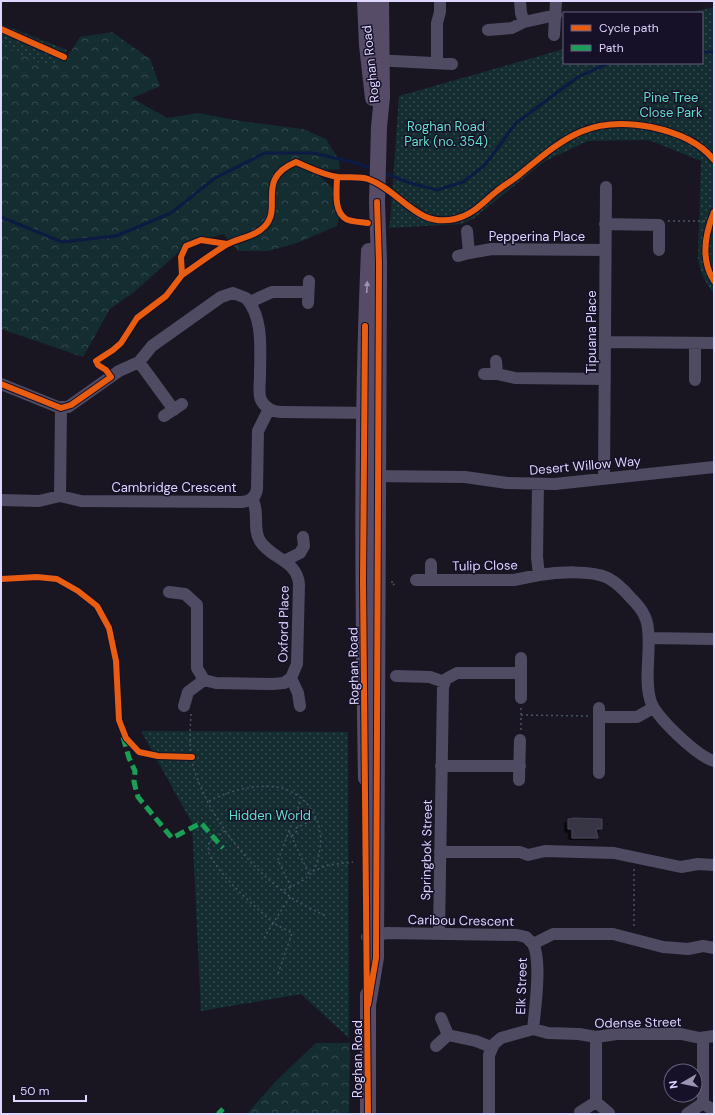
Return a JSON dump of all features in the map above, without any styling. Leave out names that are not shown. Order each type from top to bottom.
[{"type":"main road","name":"Roghan Road","points":[[365,1],[375,60],[379,133],[377,199],[379,264],[371,413],[360,862],[376,958],[368,1005],[368,1114]]},
{"type":"main road","name":"Roghan Road","points":[[375,60],[381,1]]},
{"type":"main road","name":"Roghan Road","points":[[370,476],[371,935]]},
{"type":"street","points":[[437,63],[437,23],[440,12],[440,1]]},
{"type":"street","points":[[520,1],[520,13],[524,22]]},
{"type":"street","points":[[554,35],[556,1]]},
{"type":"street","points":[[488,30],[512,28],[524,22],[556,15]]},
{"type":"street","points":[[375,60],[452,64]]},
{"type":"street","name":"Tipuana Place","points":[[604,478],[606,187]]},
{"type":"street","points":[[605,224],[659,225],[659,250]]},
{"type":"street","name":"Pepperina Place","points":[[467,231],[463,255],[492,249],[605,250]]},
{"type":"street","points":[[250,302],[272,292],[308,292]]},
{"type":"street","points":[[1,384],[61,408],[71,405],[122,369],[139,362],[152,346],[225,294],[238,293],[250,302],[256,318],[259,333],[260,394],[263,403],[269,409],[282,412],[371,413]]},
{"type":"street","points":[[605,342],[714,342]]},
{"type":"street","points":[[694,380],[695,343]]},
{"type":"street","points":[[496,361],[496,374]]},
{"type":"street","points":[[139,362],[173,410]]},
{"type":"street","points":[[484,374],[496,374],[515,378],[604,379]]},
{"type":"street","points":[[60,496],[61,408]]},
{"type":"street","name":"Cambridge Crescent","points":[[1,500],[39,501],[60,496],[81,501],[242,502],[252,499],[257,489],[258,431],[269,409]]},
{"type":"street","name":"Desert Willow Way","points":[[370,476],[465,477],[501,483],[538,484],[714,467]]},
{"type":"street","points":[[538,484],[537,557],[539,575]]},
{"type":"street","name":"Oxford Place","points":[[204,680],[216,683],[273,684],[284,682],[291,678],[297,664],[298,579],[294,569],[259,540],[257,512],[252,499]]},
{"type":"street","points":[[284,561],[300,553],[304,546],[303,537]]},
{"type":"street","points":[[430,564],[431,580]]},
{"type":"street","name":"Tulip Close","points":[[416,580],[514,580],[539,575],[583,574],[608,578],[626,592],[643,611],[647,624],[649,694],[653,708]]},
{"type":"street","points":[[169,592],[186,594],[197,605],[197,668],[204,680],[188,692],[188,709]]},
{"type":"street","points":[[648,638],[714,638]]},
{"type":"street","points":[[521,658],[521,698]]},
{"type":"street","points":[[396,676],[430,677],[444,682],[450,676],[457,673],[521,673]]},
{"type":"street","points":[[291,678],[298,693],[300,706]]},
{"type":"street","name":"Springbok Street","points":[[439,934],[442,692],[444,682]]},
{"type":"street","points":[[599,773],[600,713],[637,717],[653,708],[700,754],[714,761]]},
{"type":"street","points":[[519,780],[520,740]]},
{"type":"street","points":[[441,766],[520,766]]},
{"type":"street","points":[[440,852],[520,852],[531,854],[545,851],[614,853],[682,867],[698,864],[714,865]]},
{"type":"street","points":[[533,944],[553,934],[613,934],[663,947],[688,950],[704,946],[714,948]]},
{"type":"street","name":"Caribou Crescent","points":[[371,935],[517,935],[526,937],[533,944]]},
{"type":"street","name":"Elk Street","points":[[533,944],[536,953],[536,996],[533,1029]]},
{"type":"street","points":[[441,1018],[448,1035]]},
{"type":"street","name":"Odense Street","points":[[491,1047],[501,1038],[533,1029],[548,1033],[579,1034],[596,1037],[617,1034],[681,1034],[708,1037]]},
{"type":"street","points":[[436,1046],[448,1035]]},
{"type":"street","points":[[448,1035],[476,1041],[491,1047],[489,1060],[489,1114]]},
{"type":"street","points":[[596,1037],[596,1102]]},
{"type":"street","points":[[708,1037],[703,1102],[714,1111]]},
{"type":"street","points":[[580,1112],[596,1102]]},
{"type":"street","points":[[596,1102],[610,1113]]},
{"type":"street","points":[[687,1114],[702,1103]]},
{"type":"path","points":[[3,28],[10,33]]},
{"type":"path","points":[[659,225],[665,221],[710,221]]},
{"type":"path","points":[[385,582],[392,582],[392,585],[397,582]]},
{"type":"path","points":[[520,740],[521,698]]},
{"type":"path","points":[[188,709],[193,765],[208,801],[225,830],[265,878],[290,897],[326,916]]},
{"type":"path","points":[[521,715],[600,713]]},
{"type":"path","points":[[184,756],[192,757]]},
{"type":"path","points":[[208,801],[241,789],[262,787],[277,787],[302,799],[310,805],[317,818],[321,838],[317,860],[313,871]]},
{"type":"path","points":[[290,887],[278,860],[302,799]]},
{"type":"path","points":[[292,836],[296,831],[296,828],[317,818]]},
{"type":"path","points":[[225,830],[209,842],[207,846],[211,858],[241,893],[273,923],[292,933],[278,974]]},
{"type":"path","points":[[289,831],[309,874]]},
{"type":"path","points":[[634,856],[634,931]]},
{"type":"path","points":[[282,891],[298,884],[313,871],[332,864],[360,862]]},
{"type":"path","points":[[264,938],[290,897]]},
{"type":"green space","name":"Pine Tree Close Park","points":[[714,7],[714,294],[703,277],[698,258],[701,161],[649,140],[588,141],[545,161],[473,219],[462,224],[388,228],[390,223],[399,96],[563,49],[563,64],[703,64],[703,12],[693,12]]},
{"type":"green space","points":[[1,24],[67,50],[49,90],[1,62]]},
{"type":"green space","points":[[112,32],[150,59],[160,86],[132,98],[167,118],[198,113],[240,121],[303,129],[326,139],[339,160],[340,169],[314,171],[338,193],[342,206],[337,226],[297,243],[268,251],[238,251],[224,234],[188,244],[134,292],[110,309],[83,357],[1,329],[1,45],[42,64],[59,63],[72,50],[80,37]]},
{"type":"green space","name":"Hidden World","points":[[141,731],[348,732],[349,1038],[301,994],[201,1011],[192,823]]},
{"type":"green space","points":[[316,1043],[350,1043],[349,1114],[247,1114],[276,1081]]},
{"type":"building","points":[[568,819],[602,819],[602,829],[596,829],[598,838],[572,838],[572,829],[568,829]]},
{"type":"waterway","points":[[703,52],[714,52]]},
{"type":"waterway","points":[[384,173],[410,183],[437,190],[463,182],[485,165],[516,123],[578,77],[607,64]]},
{"type":"waterway","points":[[1,217],[62,242],[116,236],[171,213],[215,178],[265,153],[313,153],[353,162],[373,169]]},
{"type":"marked path","points":[[123,737],[129,758],[135,771],[134,782],[138,797],[172,838],[201,823],[223,848]]},
{"type":"marked path","points":[[218,1114],[223,1109]]},
{"type":"cycle path","points":[[1,29],[64,57]]},
{"type":"cycle path","points":[[182,275],[226,245],[261,230],[270,218],[272,210],[273,185],[276,176],[296,162],[327,175],[368,179],[380,185],[419,213],[430,218],[441,220],[455,219],[478,208],[500,189],[564,140],[594,127],[611,124],[629,124],[660,129],[686,138],[708,153],[714,160]]},
{"type":"cycle path","points":[[337,177],[336,194],[339,211],[346,219],[368,223]]},
{"type":"cycle path","points":[[368,1005],[376,958],[379,263],[377,202]]},
{"type":"cycle path","points":[[714,212],[708,229],[705,246],[707,264],[714,281]]},
{"type":"cycle path","points":[[1,384],[61,408],[71,405],[111,377],[106,370],[98,365],[96,361],[121,343],[137,318],[166,296],[182,275],[181,257],[186,246],[201,240],[227,244]]},
{"type":"cycle path","points":[[365,326],[363,581],[368,1114]]},
{"type":"cycle path","points":[[1,579],[37,577],[57,579],[78,591],[97,606],[109,628],[116,661],[119,720],[126,738],[139,752],[158,756],[192,757]]},
{"type":"park label","name":"Roghan Road Park (no. 354)","points":[[446,134]]}]
